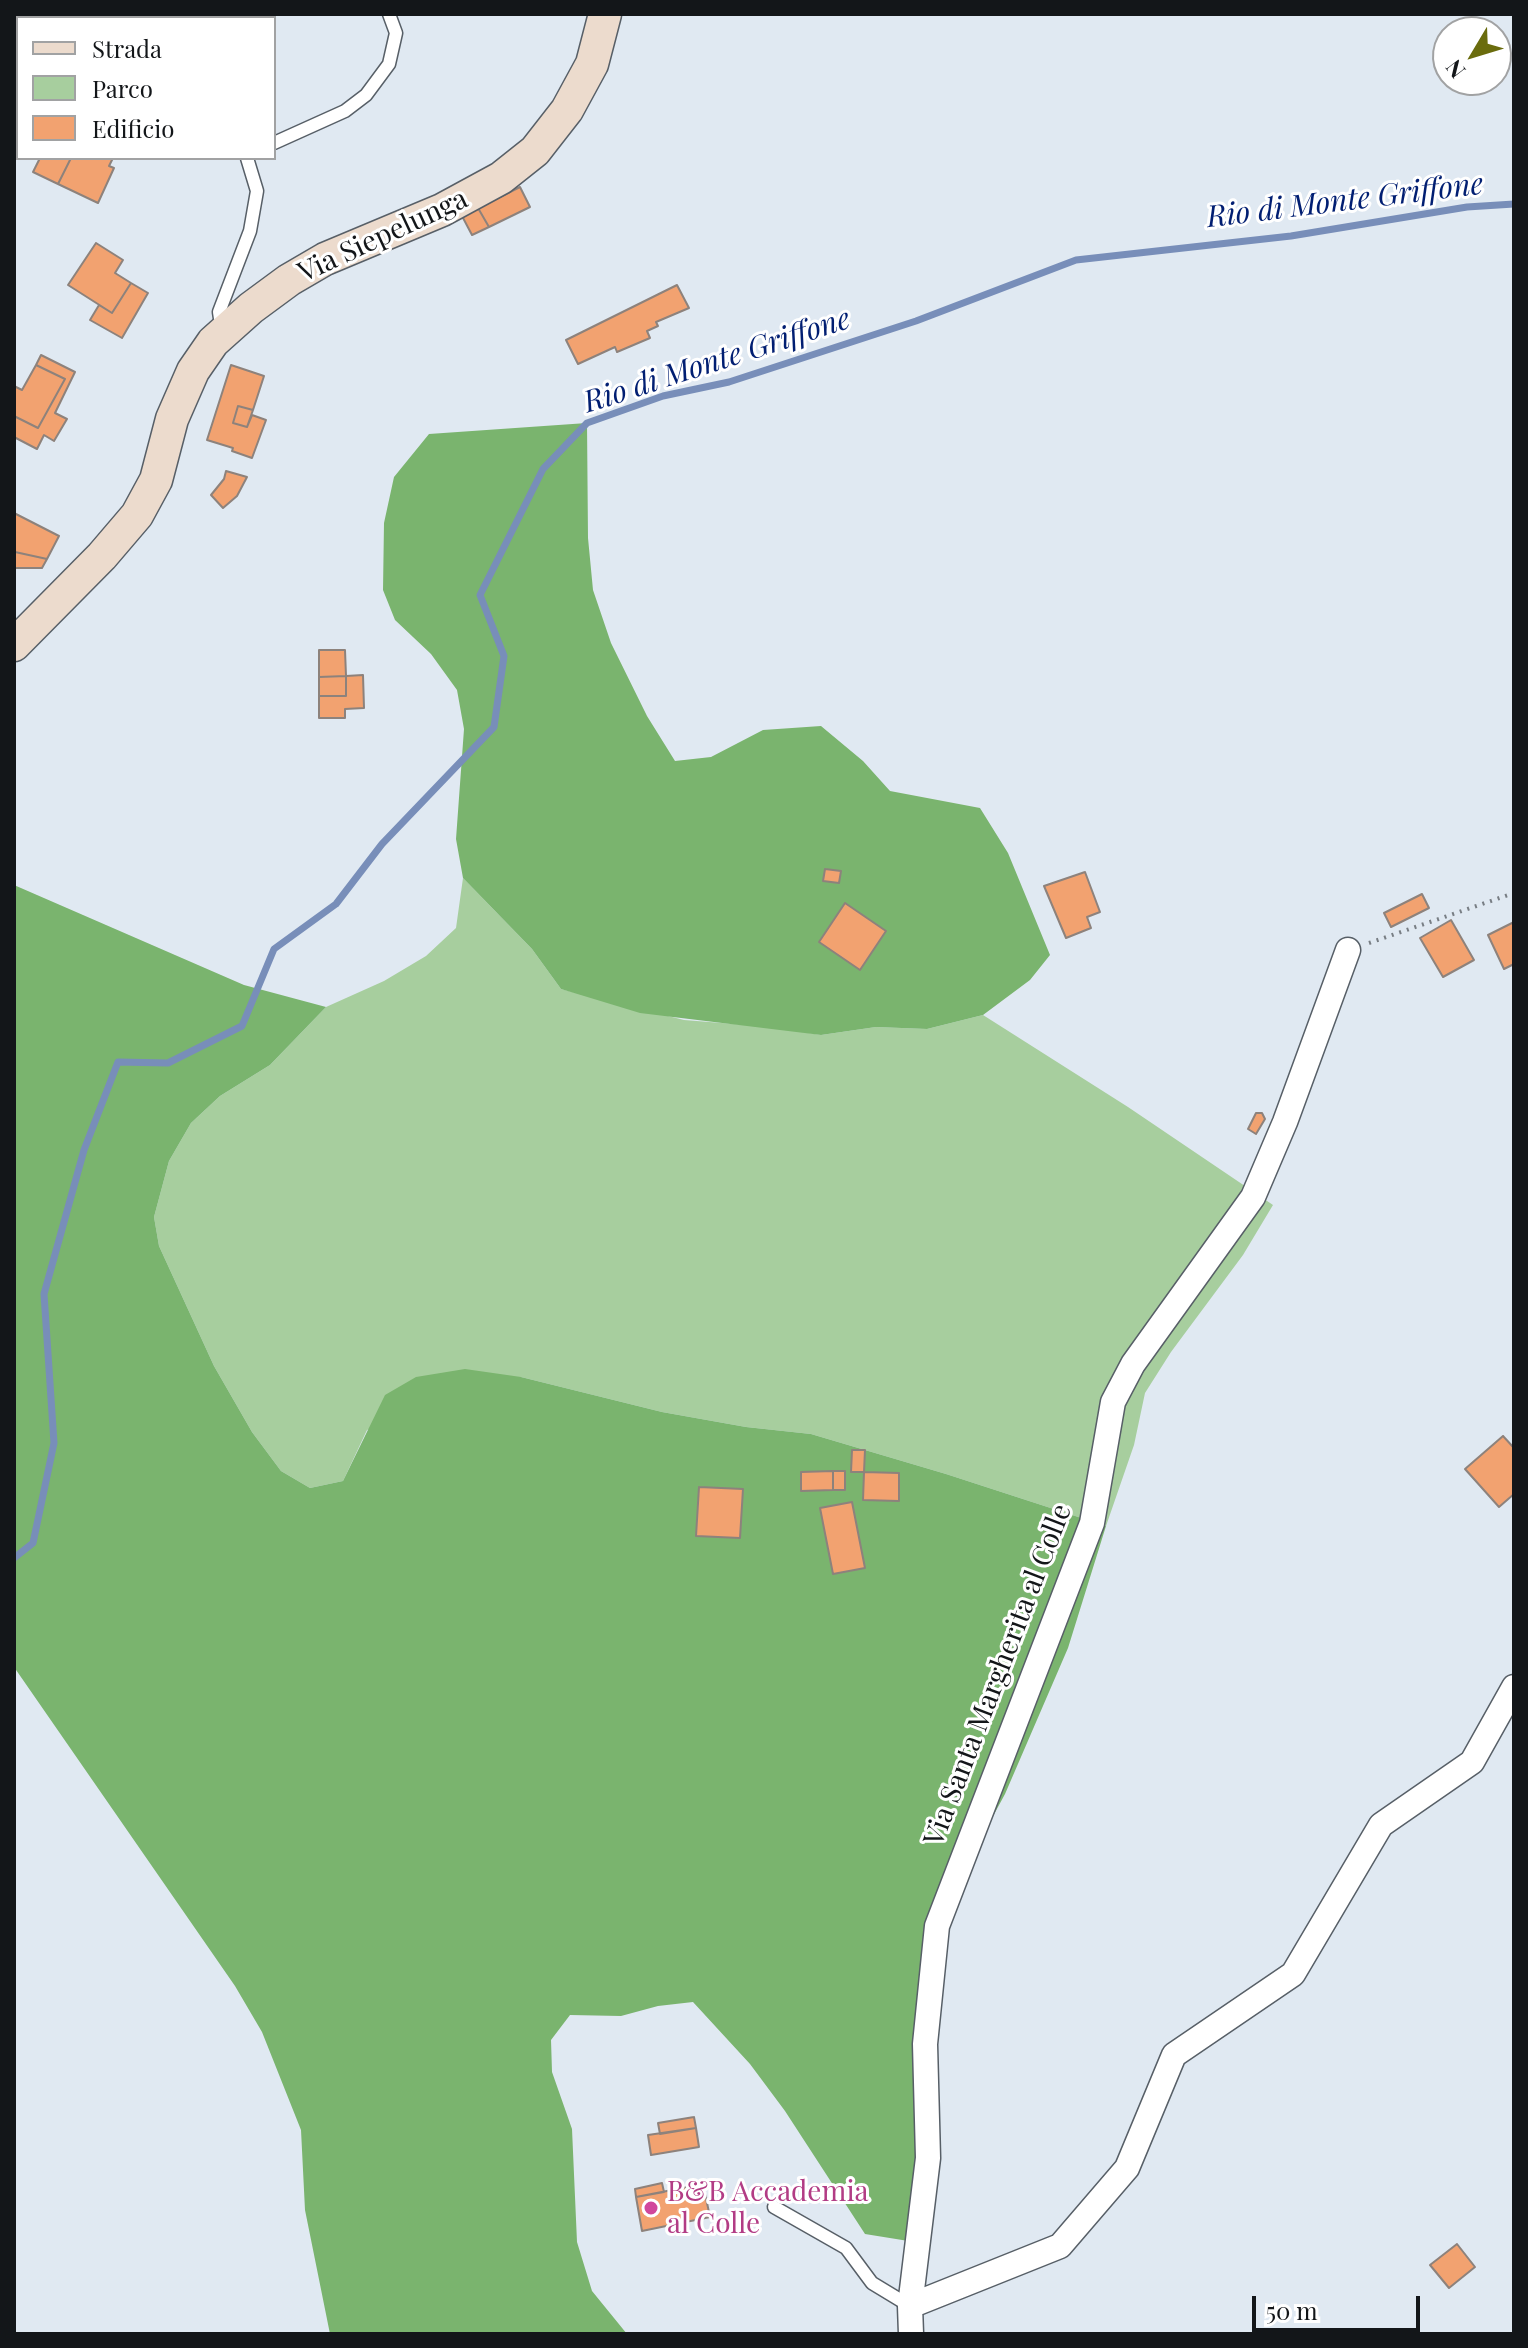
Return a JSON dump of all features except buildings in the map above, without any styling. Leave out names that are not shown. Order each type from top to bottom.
[{"type":"street","name":"Via Siepelunga","points":[[14,645],[102,556],[137,515],[156,480],[172,419],[193,371],[213,342],[276,290],[325,259],[442,210],[501,178],[535,151],[567,110],[592,64],[605,14]]},
{"type":"street","name":"Via Santa Margherita al Colle","points":[[911,2334],[910,2306],[928,2158],[925,2044],[937,1926],[1092,1523],[1113,1402],[1133,1364],[1253,1197],[1285,1122],[1348,950]]},
{"type":"street","points":[[910,2306],[1060,2246],[1127,2168],[1174,2055],[1293,1974],[1381,1825],[1472,1762],[1514,1687]]},
{"type":"lane","points":[[276,142],[345,111],[366,95],[389,64],[396,33],[389,14]]},
{"type":"lane","points":[[222,334],[219,312],[250,231],[257,191],[248,160]]},
{"type":"lane","points":[[774,2207],[846,2248],[872,2283],[910,2306]]},
{"type":"path","points":[[1348,950],[1514,893]]},
{"type":"green space","points":[[587,423],[588,538],[593,590],[611,643],[647,716],[675,761],[711,757],[763,730],[821,726],[863,761],[890,791],[980,808],[1008,853],[1050,955],[1030,980],[983,1015],[927,1029],[876,1027],[821,1035],[640,1013],[561,989],[532,949],[463,878],[456,839],[464,729],[457,690],[431,654],[395,620],[383,590],[384,523],[394,477],[429,434]]},
{"type":"green space","points":[[463,878],[532,949],[561,989],[684,1020],[772,1027],[821,1035],[876,1027],[927,1029],[983,1015],[1128,1107],[1273,1205],[1243,1255],[1171,1352],[1145,1393],[1134,1445],[1106,1526],[811,1434],[746,1427],[662,1412],[521,1377],[367,1430],[343,1481],[310,1488],[281,1471],[252,1432],[214,1366],[159,1246],[154,1217],[169,1161],[191,1123],[220,1096],[270,1065],[326,1007],[384,981],[426,956],[456,928]]},
{"type":"green space","points":[[14,885],[244,985],[326,1007],[270,1065],[220,1096],[191,1123],[169,1161],[154,1217],[159,1246],[214,1366],[252,1432],[281,1471],[310,1488],[343,1481],[385,1395],[416,1377],[465,1369],[521,1377],[662,1412],[746,1427],[811,1434],[1106,1526],[1068,1648],[1005,1794],[937,1927],[927,2244],[865,2234],[785,2111],[750,2064],[693,2002],[658,2006],[621,2016],[570,2015],[551,2040],[552,2072],[572,2129],[577,2242],[592,2291],[627,2334],[330,2334],[305,2210],[301,2130],[262,2032],[235,1986],[14,1667]]},
{"type":"waterway","name":"Rio di Monte Griffone","points":[[14,1558],[33,1543],[54,1443],[44,1294],[84,1150],[118,1062],[168,1063],[242,1026],[274,949],[336,904],[382,844],[494,727],[504,656],[480,595],[543,469],[587,423],[663,396],[729,382],[916,321],[1076,260],[1291,236],[1467,207],[1514,204]]},
{"type":"place","name":"B&B Accademia al Colle","points":[[651,2208]]}]
